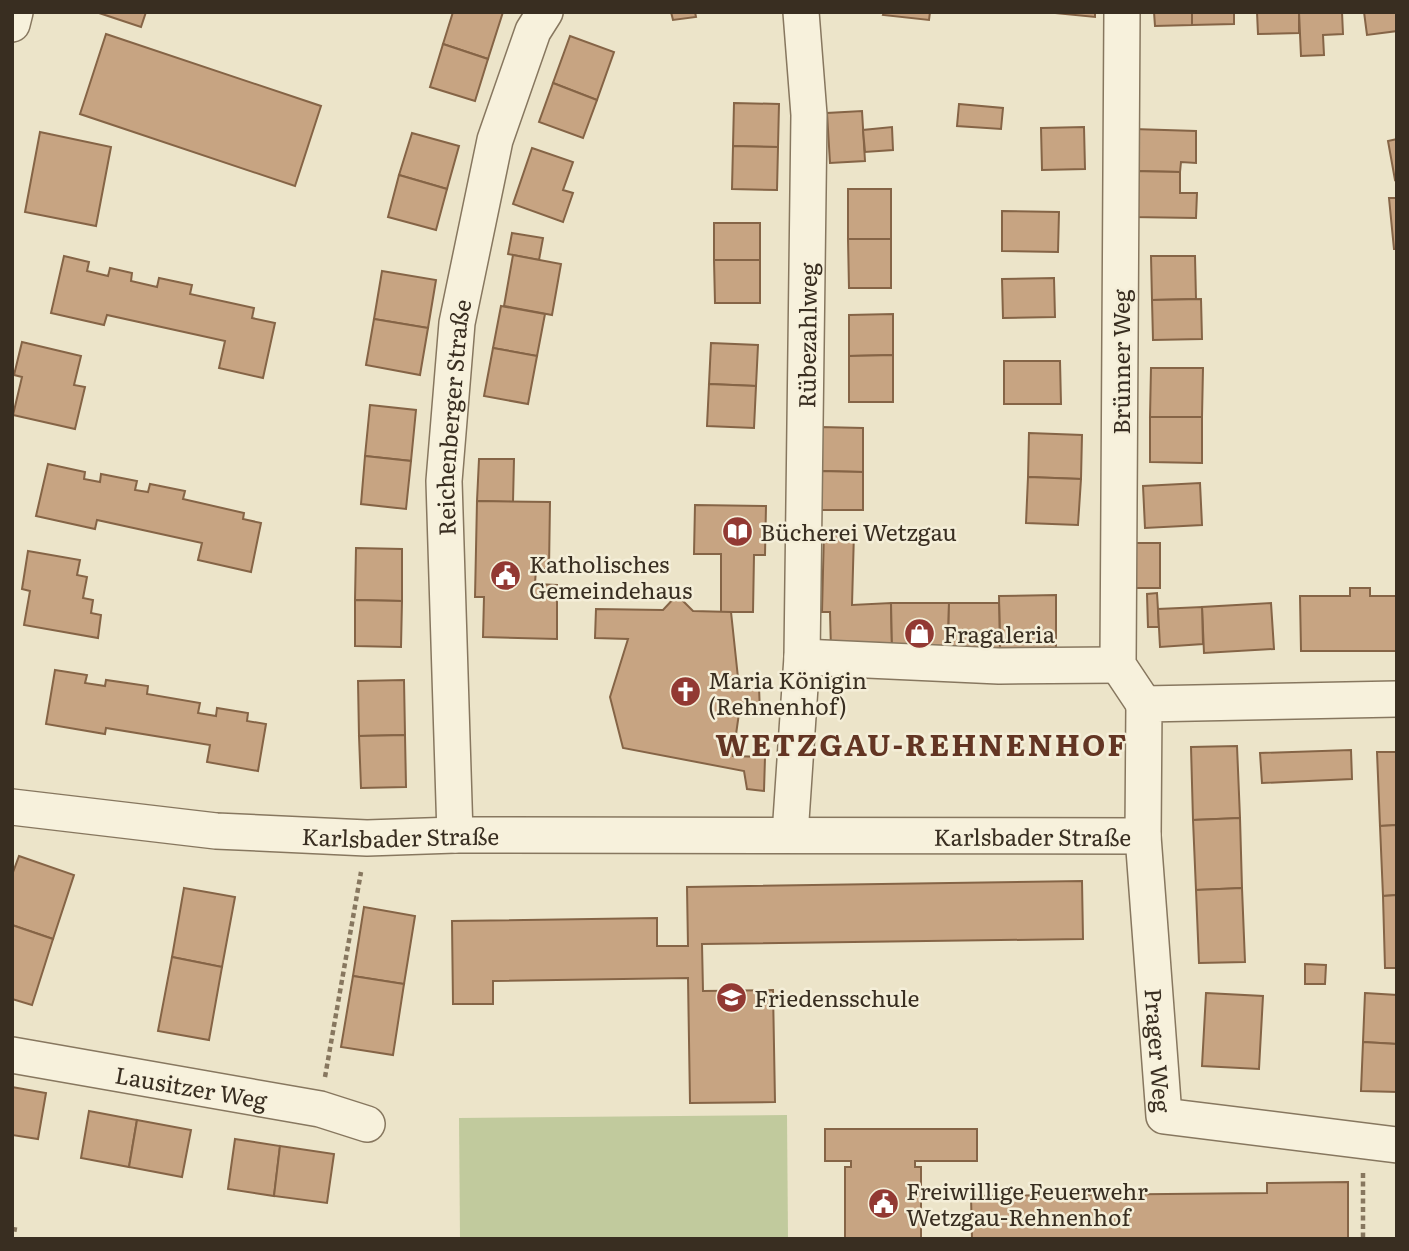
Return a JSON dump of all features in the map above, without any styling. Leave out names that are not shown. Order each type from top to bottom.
[{"type":"street","points":[[12,24],[15,12]]},
{"type":"street","name":"Reichenberger Straße","points":[[455,835],[444,481],[457,323],[495,140],[533,31],[545,12]]},
{"type":"street","name":"Rübezahlweg","points":[[801,12],[810,115],[802,657]]},
{"type":"street","name":"Brünner Weg","points":[[1118,665],[1122,12]]},
{"type":"street","points":[[790,835],[802,657],[999,666],[1118,665],[1144,704],[1397,699]]},
{"type":"street","name":"Karlsbader Straße","points":[[12,807],[216,831],[367,838],[455,835],[1143,836],[1144,704]]},
{"type":"street","name":"Prager Weg","points":[[1143,836],[1164,1116],[1397,1145]]},
{"type":"street","name":"Lausitzer Weg","points":[[12,1055],[320,1109],[367,1124]]},
{"type":"path","points":[[320,1109],[367,838]]},
{"type":"path","points":[[1363,1141],[1363,1239]]},
{"type":"green space","points":[[787,1115],[788,1239],[460,1239],[459,1118]]},
{"type":"building","points":[[96,12],[146,12],[141,27]]},
{"type":"building","points":[[453,12],[503,12],[488,59],[443,44]]},
{"type":"building","points":[[671,12],[695,12],[696,17],[673,20]]},
{"type":"building","points":[[884,12],[930,12],[929,20],[883,15]]},
{"type":"building","points":[[1045,12],[1095,12],[1095,17]]},
{"type":"building","points":[[1154,12],[1192,12],[1192,25],[1155,26]]},
{"type":"building","points":[[1192,12],[1234,12],[1234,24],[1192,25]]},
{"type":"building","points":[[1257,12],[1299,12],[1299,33],[1258,34]]},
{"type":"building","points":[[1299,12],[1342,12],[1343,34],[1323,35],[1324,55],[1301,56]]},
{"type":"building","points":[[1364,12],[1397,12],[1397,31],[1367,35]]},
{"type":"building","points":[[106,34],[321,106],[295,186],[80,114]]},
{"type":"building","points":[[570,36],[614,52],[597,100],[553,83]]},
{"type":"building","points":[[443,44],[488,59],[475,101],[430,87]]},
{"type":"building","points":[[553,83],[597,100],[583,138],[539,122]]},
{"type":"building","points":[[734,103],[779,104],[778,147],[733,146]]},
{"type":"building","points":[[959,104],[1003,108],[1001,129],[957,126]]},
{"type":"building","points":[[862,111],[865,161],[830,163],[827,113]]},
{"type":"building","points":[[892,127],[893,150],[865,152],[863,130]]},
{"type":"building","points":[[1084,127],[1085,169],[1042,170],[1041,128]]},
{"type":"building","points":[[1133,129],[1196,131],[1196,163],[1181,162],[1180,172],[1132,171]]},
{"type":"building","points":[[40,132],[111,147],[96,226],[25,212]]},
{"type":"building","points":[[412,133],[459,146],[447,189],[399,175]]},
{"type":"building","points":[[1397,139],[1397,179],[1395,180],[1388,141]]},
{"type":"building","points":[[733,146],[778,147],[777,190],[732,189]]},
{"type":"building","points":[[532,148],[573,162],[563,190],[573,193],[563,222],[513,204]]},
{"type":"building","points":[[1132,171],[1180,172],[1180,193],[1197,193],[1196,218],[1131,217]]},
{"type":"building","points":[[399,175],[447,189],[436,230],[388,217]]},
{"type":"building","points":[[848,189],[891,189],[891,239],[848,239]]},
{"type":"building","points":[[1389,198],[1397,198],[1397,249],[1394,249]]},
{"type":"building","points":[[1002,211],[1059,212],[1058,252],[1002,251]]},
{"type":"building","points":[[714,223],[760,223],[760,260],[714,260]]},
{"type":"building","points":[[512,233],[543,238],[539,260],[508,254]]},
{"type":"building","points":[[848,239],[891,239],[891,288],[849,288]]},
{"type":"building","points":[[513,255],[561,264],[552,315],[504,306]]},
{"type":"building","points":[[64,256],[89,262],[87,271],[108,276],[110,268],[132,273],[131,281],[157,287],[159,278],[192,285],[190,294],[254,308],[252,318],[275,323],[263,378],[219,368],[225,341],[107,315],[104,325],[51,313]]},
{"type":"building","points":[[1151,256],[1195,256],[1196,299],[1152,300]]},
{"type":"building","points":[[714,260],[760,260],[760,303],[715,303]]},
{"type":"building","points":[[382,271],[436,280],[428,328],[374,319]]},
{"type":"building","points":[[1054,278],[1055,317],[1003,318],[1002,279]]},
{"type":"building","points":[[1201,299],[1202,339],[1153,340],[1152,300]]},
{"type":"building","points":[[501,306],[545,314],[537,356],[493,348]]},
{"type":"building","points":[[893,314],[893,355],[849,356],[849,315]]},
{"type":"building","points":[[374,319],[428,328],[420,375],[366,365]]},
{"type":"building","points":[[22,342],[81,356],[74,385],[85,387],[75,429],[13,415],[22,377],[14,375]]},
{"type":"building","points":[[711,343],[758,345],[756,386],[709,384]]},
{"type":"building","points":[[493,348],[537,356],[528,404],[484,396]]},
{"type":"building","points":[[893,355],[893,402],[849,402],[849,356]]},
{"type":"building","points":[[1004,361],[1060,361],[1061,404],[1004,404]]},
{"type":"building","points":[[1151,368],[1203,368],[1202,417],[1150,417]]},
{"type":"building","points":[[709,384],[756,386],[754,428],[707,426]]},
{"type":"building","points":[[370,405],[416,410],[411,461],[365,456]]},
{"type":"building","points":[[1150,417],[1202,417],[1202,463],[1150,462]]},
{"type":"building","points":[[820,427],[863,428],[863,472],[820,471]]},
{"type":"building","points":[[1029,433],[1082,435],[1081,479],[1028,477]]},
{"type":"building","points":[[365,456],[411,461],[406,509],[361,504]]},
{"type":"building","points":[[479,459],[514,459],[513,502],[477,501]]},
{"type":"building","points":[[48,464],[85,472],[84,479],[100,482],[101,474],[137,481],[135,490],[148,492],[150,484],[185,491],[183,499],[244,513],[243,519],[261,523],[251,572],[198,560],[202,543],[97,520],[95,529],[36,516]]},
{"type":"building","points":[[820,471],[863,472],[863,510],[820,510]]},
{"type":"building","points":[[1028,477],[1081,479],[1078,525],[1026,523]]},
{"type":"building","points":[[1200,483],[1202,525],[1145,528],[1143,486]]},
{"type":"building","name":"Katholisches Gemeindehaus","points":[[477,501],[550,502],[549,569],[536,569],[535,584],[557,585],[557,639],[483,637],[484,597],[475,597]]},
{"type":"building","points":[[695,505],[766,506],[765,555],[754,555],[753,612],[721,612],[721,554],[694,554]]},
{"type":"building","points":[[824,531],[854,532],[852,605],[891,603],[892,648],[831,650],[830,612],[822,612]]},
{"type":"building","points":[[1129,543],[1160,543],[1160,588],[1129,588]]},
{"type":"building","points":[[356,548],[402,549],[402,601],[355,600]]},
{"type":"building","points":[[28,551],[80,560],[77,575],[87,577],[83,598],[93,600],[91,613],[101,615],[98,638],[24,625],[30,591],[22,589]]},
{"type":"building","points":[[1350,588],[1370,588],[1370,596],[1397,596],[1397,651],[1301,651],[1300,596],[1350,596]]},
{"type":"building","points":[[1157,593],[1159,627],[1148,627],[1147,594]]},
{"type":"building","name":"Maria Königin (Rehnenhof)","points":[[677,595],[693,611],[731,612],[739,687],[759,687],[760,713],[739,713],[733,756],[765,757],[764,791],[747,789],[744,771],[623,748],[610,697],[628,639],[595,638],[596,609],[663,610]]},
{"type":"building","points":[[1056,595],[1056,648],[1000,648],[999,596]]},
{"type":"building","points":[[355,600],[402,601],[401,647],[355,646]]},
{"type":"building","points":[[891,603],[949,603],[948,648],[892,648]]},
{"type":"building","points":[[949,603],[999,603],[1000,648],[948,648]]},
{"type":"building","points":[[1271,603],[1274,649],[1204,653],[1202,607]]},
{"type":"building","points":[[1202,607],[1203,644],[1160,647],[1158,609]]},
{"type":"building","points":[[55,670],[87,675],[85,683],[105,686],[106,680],[148,686],[147,694],[200,703],[198,713],[216,716],[217,708],[248,713],[247,721],[266,724],[258,771],[207,762],[210,745],[106,728],[105,734],[46,724]]},
{"type":"building","points":[[404,680],[405,735],[359,736],[358,681]]},
{"type":"building","points":[[405,735],[406,787],[361,788],[359,736]]},
{"type":"building","points":[[1237,746],[1240,818],[1193,820],[1191,747]]},
{"type":"building","points":[[1351,750],[1352,779],[1262,783],[1260,753]]},
{"type":"building","points":[[1377,752],[1397,752],[1397,825],[1380,826]]},
{"type":"building","points":[[1240,818],[1242,888],[1196,890],[1193,820]]},
{"type":"building","points":[[1397,825],[1397,895],[1383,896],[1380,826]]},
{"type":"building","points":[[19,856],[74,875],[53,939],[12,925],[12,875]]},
{"type":"building","name":"Friedensschule","points":[[1082,881],[1083,939],[702,944],[703,991],[773,990],[775,1102],[690,1103],[688,978],[493,981],[493,1004],[453,1004],[452,921],[657,918],[657,946],[688,946],[687,887]]},
{"type":"building","points":[[184,888],[235,897],[222,967],[172,957]]},
{"type":"building","points":[[1242,888],[1245,962],[1199,963],[1196,890]]},
{"type":"building","points":[[1397,895],[1397,968],[1385,968],[1383,896]]},
{"type":"building","points":[[364,907],[415,916],[404,984],[353,976]]},
{"type":"building","points":[[12,925],[53,939],[32,1005],[12,999]]},
{"type":"building","points":[[172,957],[222,967],[209,1040],[158,1031]]},
{"type":"building","points":[[1305,964],[1326,965],[1325,984],[1305,984]]},
{"type":"building","points":[[353,976],[404,984],[393,1055],[341,1047]]},
{"type":"building","points":[[1206,993],[1263,996],[1259,1069],[1202,1066]]},
{"type":"building","points":[[1365,993],[1397,995],[1397,1044],[1363,1042]]},
{"type":"building","points":[[1363,1042],[1397,1044],[1397,1092],[1361,1091]]},
{"type":"building","points":[[12,1087],[46,1093],[38,1139],[12,1135]]},
{"type":"building","points":[[89,1111],[137,1120],[129,1167],[81,1158]]},
{"type":"building","points":[[137,1120],[191,1130],[182,1177],[129,1167]]},
{"type":"building","name":"Freiwillige Feuerwehr Wetzgau-Rehnenhof","points":[[825,1129],[977,1129],[977,1161],[915,1161],[915,1167],[921,1167],[921,1239],[845,1239],[845,1167],[851,1167],[851,1161],[825,1161]]},
{"type":"building","points":[[235,1139],[280,1146],[274,1196],[228,1189]]},
{"type":"building","points":[[280,1146],[334,1154],[327,1203],[274,1196]]},
{"type":"building","points":[[1348,1182],[1348,1239],[972,1239],[971,1196],[1267,1193],[1267,1183]]},
{"type":"place","name":"Bücherei Wetzgau","points":[[737,531]]},
{"type":"place","name":"Katholisches Gemeindehaus","points":[[506,576]]},
{"type":"place","name":"Fragaleria","points":[[920,633]]},
{"type":"place","name":"Maria Königin (Rehnenhof)","points":[[685,692]]},
{"type":"place","name":"Friedensschule","points":[[731,997]]},
{"type":"place","name":"Freiwillige Feuerwehr Wetzgau-Rehnenhof","points":[[883,1203]]},
{"type":"district","name":"WETZGAU-REHNENHOF","points":[[922,743]]}]
